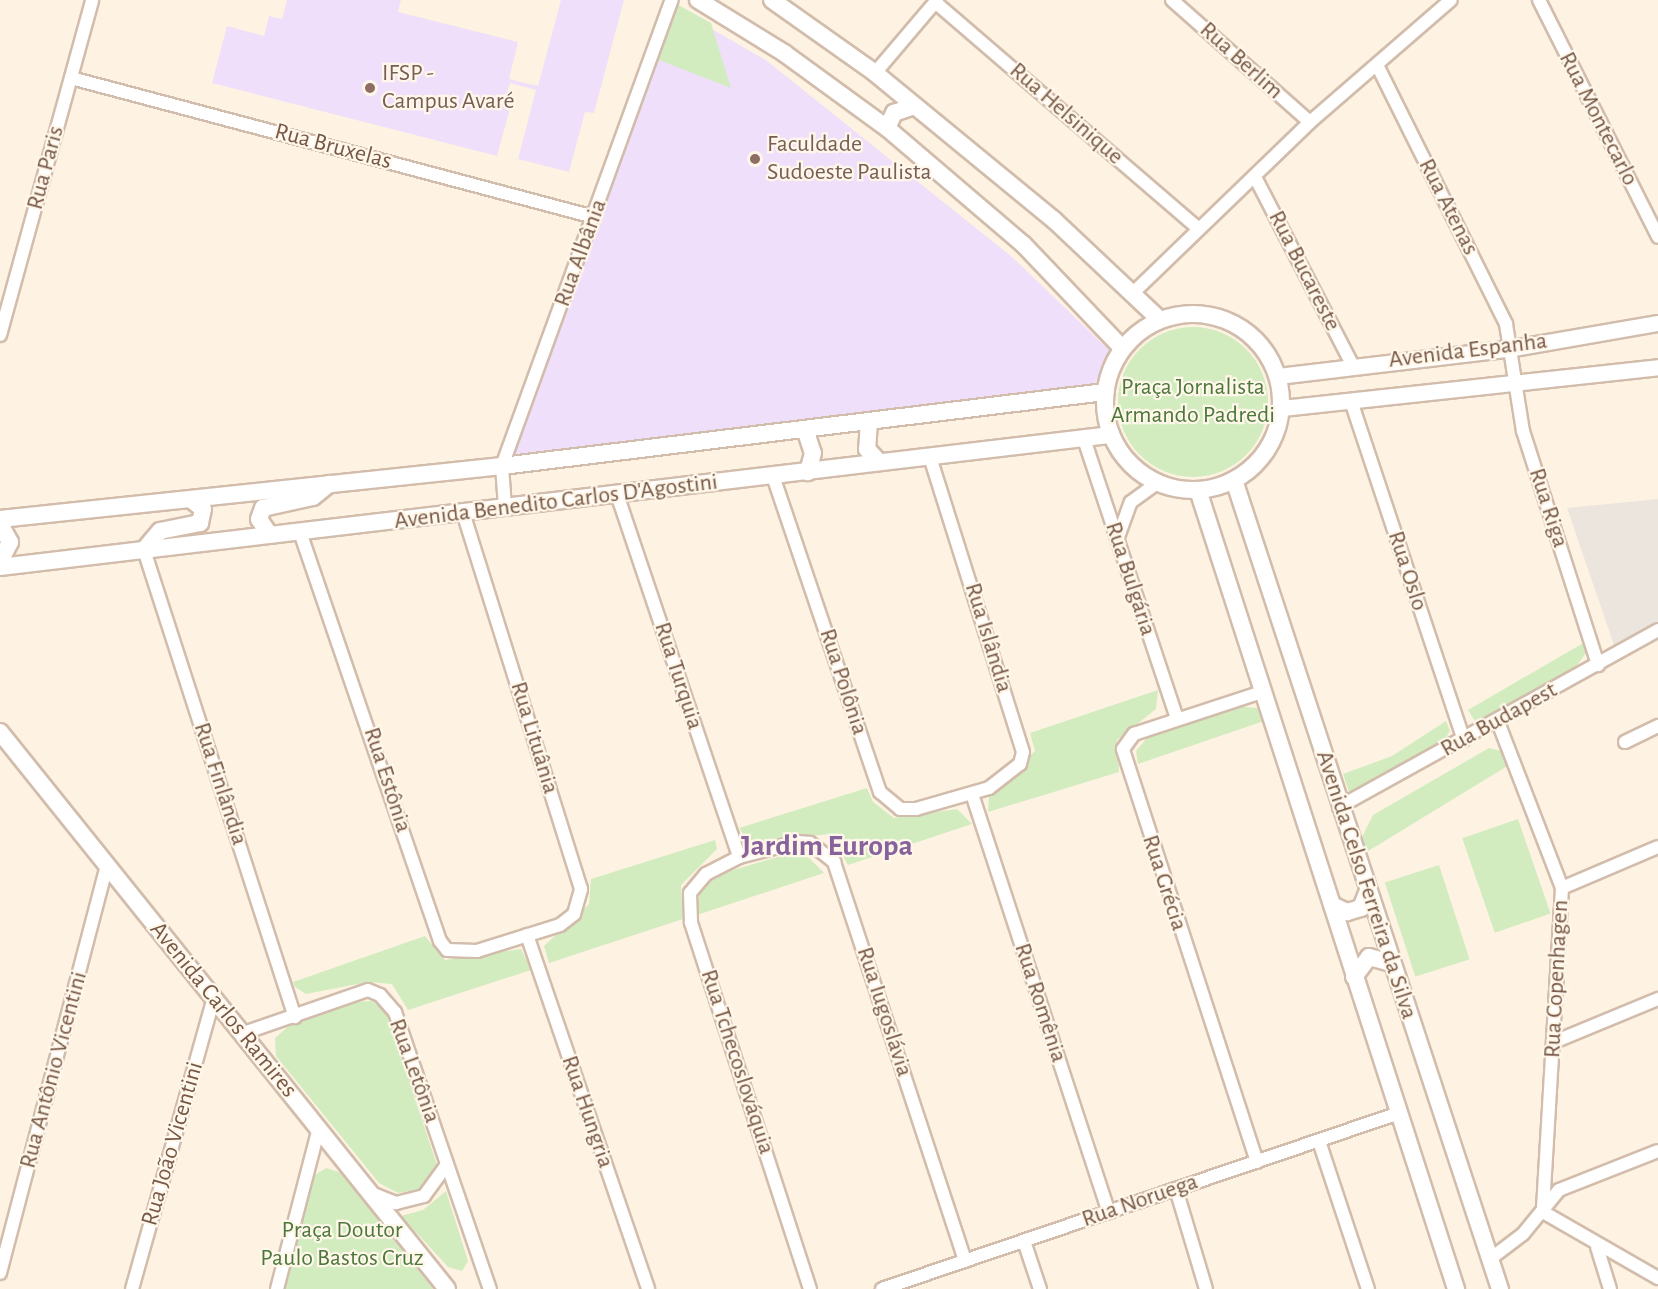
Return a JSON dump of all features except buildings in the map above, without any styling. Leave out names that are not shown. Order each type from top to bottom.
[{"type":"main road","points":[[698,0],[784,53],[887,128],[1023,244],[1122,348]]},
{"type":"main road","points":[[772,0],[875,73],[1054,220],[1160,320]]},
{"type":"main road","points":[[887,128],[894,113],[914,106]]},
{"type":"main road","points":[[1189,314],[1218,317],[1244,330],[1265,350],[1278,376],[1282,408],[1267,450],[1234,480],[1198,490],[1157,483],[1138,471],[1111,435],[1105,392],[1122,348],[1160,320],[1189,314]]},
{"type":"main road","name":"Avenida Benedito Carlos D'Agostini","points":[[0,519],[502,466],[1105,392]]},
{"type":"main road","points":[[869,422],[867,449],[879,462]]},
{"type":"main road","points":[[805,429],[813,453],[808,472]]},
{"type":"main road","name":"Avenida Benedito Carlos D'Agostini","points":[[0,567],[1111,435]]},
{"type":"main road","name":"Avenida Celso Ferreira da Silva","points":[[1234,480],[1339,807],[1500,1289]]},
{"type":"main road","points":[[270,536],[259,519],[263,508],[313,498],[329,484]]},
{"type":"main road","name":"Avenida Celso Ferreira da Silva","points":[[1198,490],[1456,1289]]},
{"type":"main road","points":[[144,550],[160,531],[200,524],[203,509],[190,499]]},
{"type":"main road","points":[[0,524],[10,542],[0,562]]},
{"type":"main road","name":"Avenida Carlos Ramires","points":[[1,737],[447,1289]]},
{"type":"main road","points":[[1332,905],[1347,912],[1361,908],[1368,891]]},
{"type":"main road","points":[[1354,977],[1368,957],[1392,963]]},
{"type":"street","name":"Rua Paris","points":[[0,335],[92,0]]},
{"type":"street","name":"Rua Albânia","points":[[505,507],[502,466],[672,0]]},
{"type":"street","name":"Rua Berlim","points":[[1172,0],[1311,122]]},
{"type":"street","points":[[1431,0],[1441,9]]},
{"type":"street","points":[[1132,293],[1197,227],[1255,177],[1311,122],[1378,67],[1451,0]]},
{"type":"street","name":"Rua Montecarlo","points":[[1539,0],[1658,237]]},
{"type":"street","points":[[875,73],[936,1]]},
{"type":"street","name":"Rua Helsinique","points":[[936,1],[1197,227]]},
{"type":"street","name":"Rua Atenas","points":[[1378,67],[1506,324],[1513,348]]},
{"type":"street","name":"Rua Bruxelas","points":[[71,78],[594,217]]},
{"type":"street","name":"Rua Bucareste","points":[[1255,177],[1352,364]]},
{"type":"street","name":"Avenida Espanha","points":[[1278,376],[1352,364],[1513,348],[1658,323]]},
{"type":"street","name":"Rua Riga","points":[[1513,348],[1523,431],[1598,664]]},
{"type":"street","name":"Avenida Espanha","points":[[1282,408],[1658,367]]},
{"type":"street","name":"Rua Oslo","points":[[1351,401],[1464,740]]},
{"type":"street","name":"Rua Bulgária","points":[[1084,439],[1177,719]]},
{"type":"street","name":"Rua Islândia","points":[[930,457],[1023,752],[1012,772],[972,794]]},
{"type":"street","name":"Rua Polônia","points":[[773,476],[880,792],[900,809],[972,794]]},
{"type":"street","points":[[1118,541],[1131,502],[1157,483]]},
{"type":"street","name":"Rua Turquia","points":[[617,494],[739,857]]},
{"type":"street","name":"Rua Lituânia","points":[[464,512],[581,889],[574,914],[527,935]]},
{"type":"street","name":"Rua Estônia","points":[[300,532],[440,941],[447,950],[477,951],[527,935]]},
{"type":"street","name":"Rua Finlândia","points":[[144,550],[295,1017]]},
{"type":"street","name":"Rua Budapest","points":[[1339,807],[1498,722],[1658,630]]},
{"type":"street","name":"Rua Grécia","points":[[1257,1162],[1125,765],[1123,749],[1134,734],[1262,692]]},
{"type":"street","name":"Rua Copenhagen","points":[[1498,722],[1562,888],[1543,1212]]},
{"type":"street","points":[[1625,742],[1658,726]]},
{"type":"street","name":"Rua Romênia","points":[[972,794],[1109,1212]]},
{"type":"street","name":"Rua Iugoslávia","points":[[739,857],[798,842],[810,843],[834,862],[965,1261]]},
{"type":"street","points":[[1562,888],[1658,847]]},
{"type":"street","name":"Rua Tchecoslováquia","points":[[739,857],[706,874],[690,893],[691,922],[810,1289]]},
{"type":"street","name":"Rua Antônio Vicentini","points":[[0,1273],[107,866]]},
{"type":"street","name":"Rua Hungria","points":[[527,935],[648,1289]]},
{"type":"street","name":"Rua Letônia","points":[[242,1034],[368,990],[380,995],[395,1012],[490,1289]]},
{"type":"street","points":[[1554,1042],[1658,999]]},
{"type":"street","name":"Rua João Vicentini","points":[[132,1289],[213,1000]]},
{"type":"street","name":"Rua Noruega","points":[[882,1289],[1399,1113]]},
{"type":"street","points":[[277,1289],[319,1128]]},
{"type":"street","points":[[1318,1141],[1368,1289]]},
{"type":"street","points":[[1490,1259],[1543,1212],[1559,1190],[1658,1151]]},
{"type":"street","points":[[370,1193],[396,1203],[424,1196],[447,1164]]},
{"type":"street","points":[[1176,1189],[1206,1289]]},
{"type":"street","points":[[1543,1212],[1597,1247],[1658,1278]]},
{"type":"street","points":[[1024,1241],[1040,1289]]},
{"type":"street","points":[[1597,1247],[1610,1289]]},
{"type":"shaded area","name":"IFSP - Campus Avaré","points":[[287,0],[401,0],[398,12],[518,42],[509,79],[538,86],[561,0],[624,0],[594,113],[585,112],[569,172],[518,159],[536,90],[510,83],[506,96],[512,101],[497,156],[212,83],[227,26],[264,36],[269,16],[282,19]]},
{"type":"shaded area","name":"Faculdade Sudoeste Paulista","points":[[676,8],[767,61],[1012,257],[1110,351],[1094,386],[508,461]]},
{"type":"shaded area","points":[[1658,499],[1658,622],[1614,645],[1567,508]]},
{"type":"green space","points":[[675,3],[711,23],[731,88],[654,58]]},
{"type":"green space","name":"Praça Jornalista Armando Padredi","points":[[1193,327],[1222,332],[1235,339],[1246,349],[1256,360],[1263,373],[1268,402],[1263,431],[1256,444],[1246,455],[1235,465],[1222,472],[1193,477],[1164,472],[1151,465],[1140,455],[1130,444],[1123,431],[1118,402],[1123,373],[1130,360],[1140,349],[1151,339],[1164,332]]},
{"type":"green space","points":[[1585,642],[1586,653],[1567,679],[1487,724],[1476,723],[1468,710]]},
{"type":"green space","points":[[1158,690],[1156,709],[1117,740],[1119,772],[988,812],[989,795],[1035,751],[1030,733]]},
{"type":"green space","points":[[1235,706],[1257,708],[1264,721],[1138,764],[1136,751],[1152,732]]},
{"type":"green space","points":[[1446,721],[1450,731],[1438,751],[1363,794],[1349,792],[1343,774],[1392,756]]},
{"type":"green space","points":[[1489,748],[1502,751],[1509,765],[1365,853],[1362,837],[1373,815]]},
{"type":"green space","points":[[867,788],[873,802],[894,818],[957,809],[972,824],[848,865],[830,834],[749,843],[739,828]]},
{"type":"green space","points":[[1518,819],[1551,914],[1495,933],[1462,838]]},
{"type":"green space","points":[[715,840],[717,849],[681,885],[683,919],[549,963],[544,946],[589,904],[591,879]]},
{"type":"green space","points":[[801,850],[824,873],[697,915],[699,895],[716,875]]},
{"type":"green space","points":[[1439,865],[1470,959],[1415,977],[1385,883]]},
{"type":"green space","points":[[425,936],[445,960],[521,949],[531,970],[408,1010],[392,984],[368,982],[306,994],[295,987],[293,982]]},
{"type":"green space","points":[[372,1001],[386,1011],[437,1165],[419,1190],[398,1193],[379,1183],[276,1056],[275,1038],[290,1025],[355,1002]]},
{"type":"green space","name":"Praça Doutor Paulo Bastos Cruz","points":[[326,1168],[342,1173],[433,1289],[284,1289],[315,1175]]},
{"type":"green space","points":[[446,1191],[468,1261],[462,1271],[448,1267],[401,1216],[423,1210]]},
{"type":"place","name":"IFSP - Campus Avaré","points":[[370,88]]},
{"type":"place","name":"Faculdade Sudoeste Paulista","points":[[755,159]]},
{"type":"district","name":"Jardim Europa","points":[[827,846]]}]
